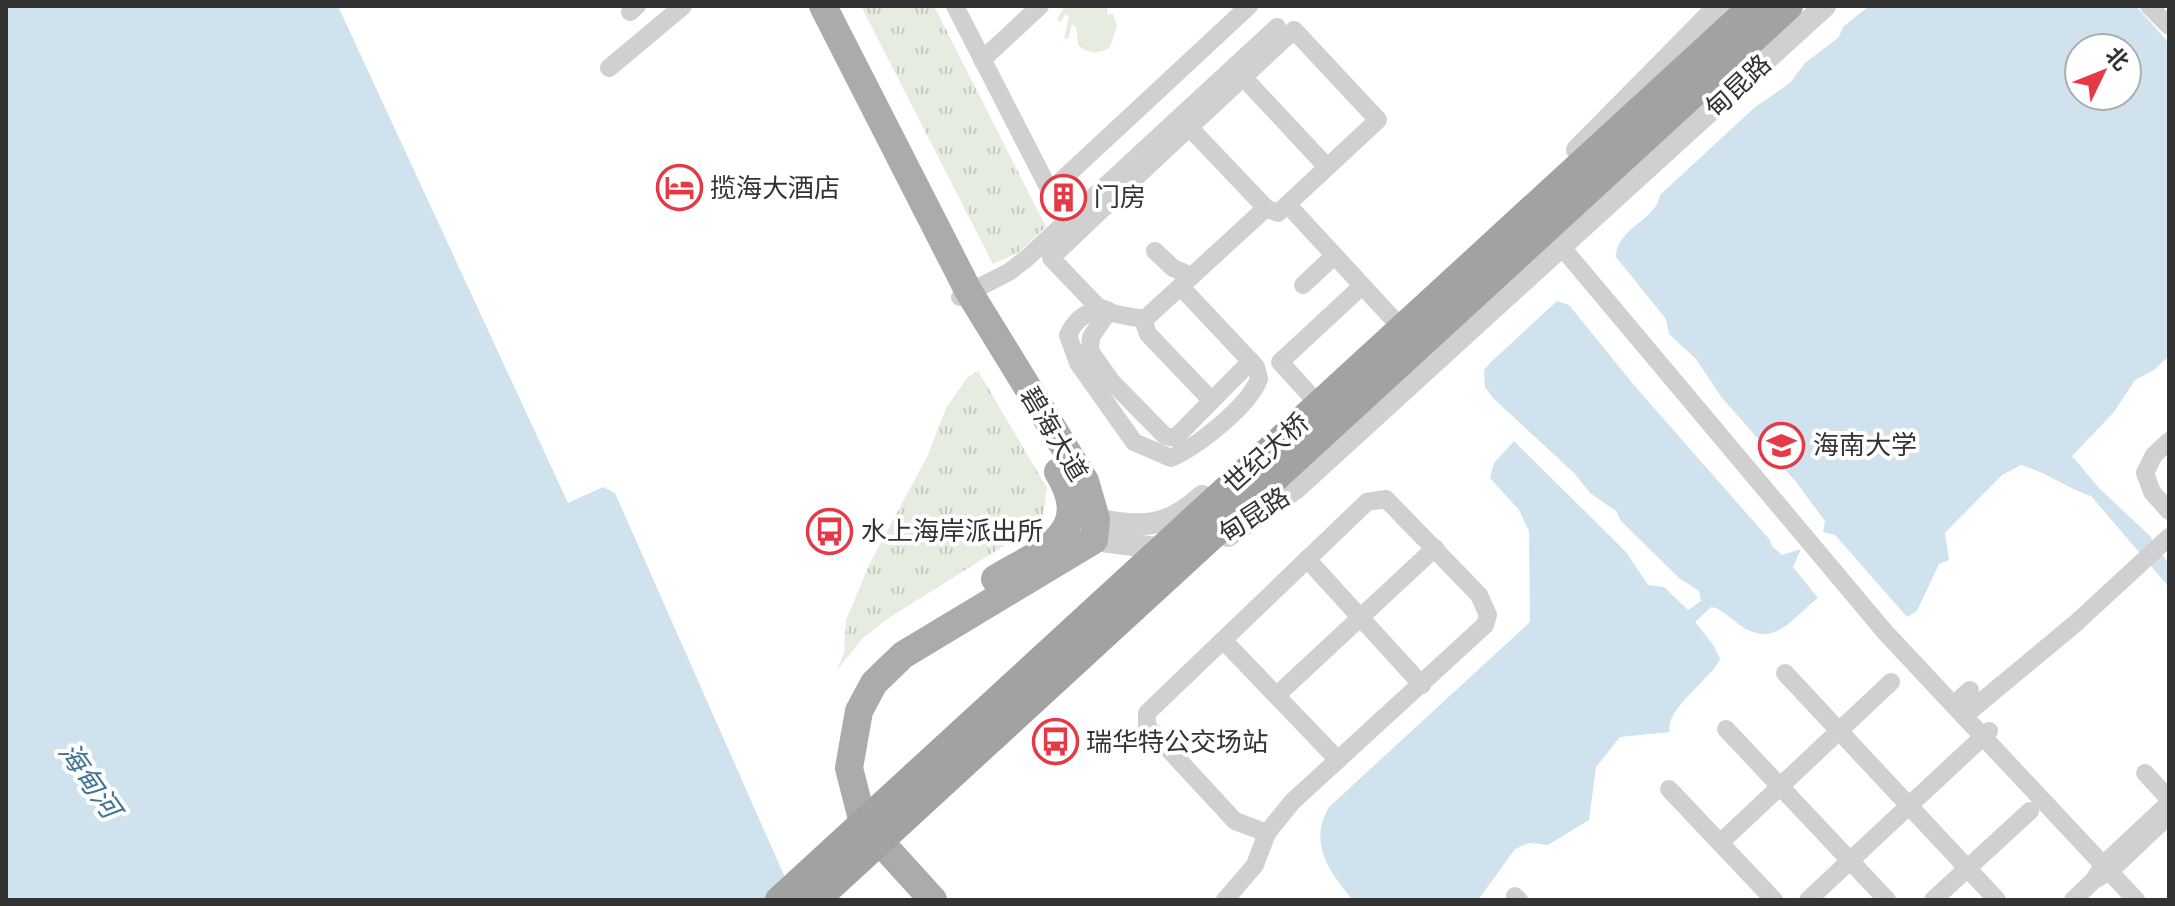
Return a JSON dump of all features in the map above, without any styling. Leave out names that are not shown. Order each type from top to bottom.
[{"type":"highway","name":"世纪大桥","points":[[779,900],[1753,6]]},
{"type":"highway","name":"世纪大桥","points":[[816,900],[1789,6]]},
{"type":"main road","name":"碧海大道","points":[[809,6],[963,295],[1085,481],[1088,525],[1062,538],[884,650],[857,679],[840,714],[833,766],[840,804],[859,841],[911,900]]},
{"type":"main road","name":"碧海大道","points":[[823,6],[963,295]]},
{"type":"main road","points":[[933,900],[874,835],[861,815],[849,768],[859,711],[874,683],[903,655],[1088,525]]},
{"type":"street","points":[[609,68],[683,6]]},
{"type":"street","points":[[955,6],[1050,191],[1249,6]]},
{"type":"street","points":[[982,60],[1040,6]]},
{"type":"street","name":"甸昆路","points":[[1088,525],[1149,525],[1190,508],[1576,151],[1664,58],[1719,6]]},
{"type":"street","name":"甸昆路","points":[[1088,525],[1167,550],[1215,542],[1295,489],[1825,6]]},
{"type":"street","points":[[2149,6],[2169,26]]},
{"type":"street","points":[[2157,6],[2169,18]]},
{"type":"street","points":[[963,295],[1009,272],[1090,202],[1277,27]]},
{"type":"street","points":[[1143,320],[1098,307],[1051,258],[1189,127],[1294,30],[1378,120],[1278,213],[1266,208],[1189,127]]},
{"type":"street","points":[[1243,77],[1327,167]]},
{"type":"street","points":[[1075,169],[1090,202]]},
{"type":"street","points":[[1289,206],[1394,320]]},
{"type":"street","points":[[1143,320],[1266,208]]},
{"type":"street","points":[[1509,213],[1536,230],[1849,590],[1986,734],[2136,900]]},
{"type":"street","points":[[1109,311],[1093,313],[1077,322],[1068,335],[1068,344],[1134,442],[1167,458],[1176,457],[1208,434],[1254,390],[1259,373],[1251,361],[1186,282],[1155,251]]},
{"type":"street","points":[[1303,285],[1334,256]]},
{"type":"street","points":[[1311,396],[1280,362],[1362,286]]},
{"type":"street","points":[[1109,311],[1091,337],[1090,351],[1152,426],[1175,438],[1251,361]]},
{"type":"street","points":[[1143,320],[1148,334],[1211,400]]},
{"type":"street","points":[[2169,441],[2154,455],[2145,473],[2152,492],[2169,511]]},
{"type":"street","points":[[1255,447],[1266,476],[1295,489]]},
{"type":"street","points":[[2169,448],[2157,460],[2151,476],[2156,489],[2169,503]]},
{"type":"street","points":[[1225,900],[1255,865],[1267,833],[1306,788],[1479,632],[1488,615],[1479,595],[1393,503],[1374,499],[1152,707],[1145,719],[1152,733],[1235,821],[1267,833]]},
{"type":"street","points":[[1277,695],[1435,548]]},
{"type":"street","points":[[1963,711],[2076,623],[2157,549]]},
{"type":"street","points":[[1307,559],[1422,685]]},
{"type":"street","points":[[1223,640],[1338,760]]},
{"type":"street","points":[[1785,673],[1997,900]]},
{"type":"street","points":[[1720,843],[1891,682]]},
{"type":"street","points":[[1963,711],[1970,690]]},
{"type":"street","points":[[1726,729],[1887,900]]},
{"type":"street","points":[[1808,900],[1986,734]]},
{"type":"street","points":[[2073,900],[2169,801],[2145,773]]},
{"type":"street","points":[[1669,789],[1774,900]]},
{"type":"street","points":[[1933,900],[2030,811]]},
{"type":"street","points":[[2106,868],[2169,815]]},
{"type":"street","points":[[2106,868],[2148,900]]},
{"type":"green space","points":[[861,6],[934,6],[1046,227],[1019,252],[993,264]]},
{"type":"green space","points":[[1065,6],[1107,6],[1108,15],[1113,14],[1117,27],[1110,47],[1097,52],[1082,48],[1078,45],[1076,27],[1072,24],[1068,39],[1064,38],[1069,17],[1065,14],[1061,22],[1057,19]]},
{"type":"green space","points":[[978,371],[1047,488],[1042,522],[887,619],[863,638],[837,670],[844,653],[846,620],[870,563],[928,455],[946,408],[967,378]]},
{"type":"water","name":"海甸河","points":[[6,6],[338,6],[568,503],[603,487],[615,493],[795,900],[6,900]]},
{"type":"water","points":[[1869,6],[2136,6],[2169,43],[2169,356],[2154,370],[2135,380],[2114,412],[2072,456],[2100,489],[2149,535],[2169,564],[2169,587],[2091,496],[2021,465],[2002,475],[1945,533],[1949,560],[1939,564],[1917,611],[1907,617],[1835,535],[1823,532],[1825,521],[1796,482],[1722,398],[1696,359],[1669,334],[1666,319],[1616,257],[1622,239],[1651,212],[1660,195],[1754,108],[1790,83],[1805,63],[1839,37],[1843,27]]},
{"type":"water","points":[[1557,301],[1569,305],[1772,546],[1782,555],[1801,549],[1793,567],[1818,598],[1786,626],[1768,634],[1748,630],[1711,607],[1695,622],[1720,659],[1674,714],[1670,732],[1620,737],[1596,767],[1589,820],[1548,845],[1529,843],[1515,849],[1478,900],[1353,900],[1329,868],[1321,845],[1323,820],[1329,807],[1530,622],[1529,531],[1519,510],[1490,478],[1494,463],[1514,441],[1626,552],[1648,585],[1664,587],[1688,610],[1701,601],[1699,591],[1679,578],[1621,521],[1616,511],[1590,493],[1575,474],[1485,387],[1484,370]]},
{"type":"place","name":"揽海大酒店","points":[[679,188]]},
{"type":"place","name":"门房","points":[[1063,197]]},
{"type":"place","name":"海南大学","points":[[1782,445]]},
{"type":"place","name":"水上海岸派出所","points":[[830,531]]},
{"type":"place","name":"瑞华特公交场站","points":[[1055,742]]}]
